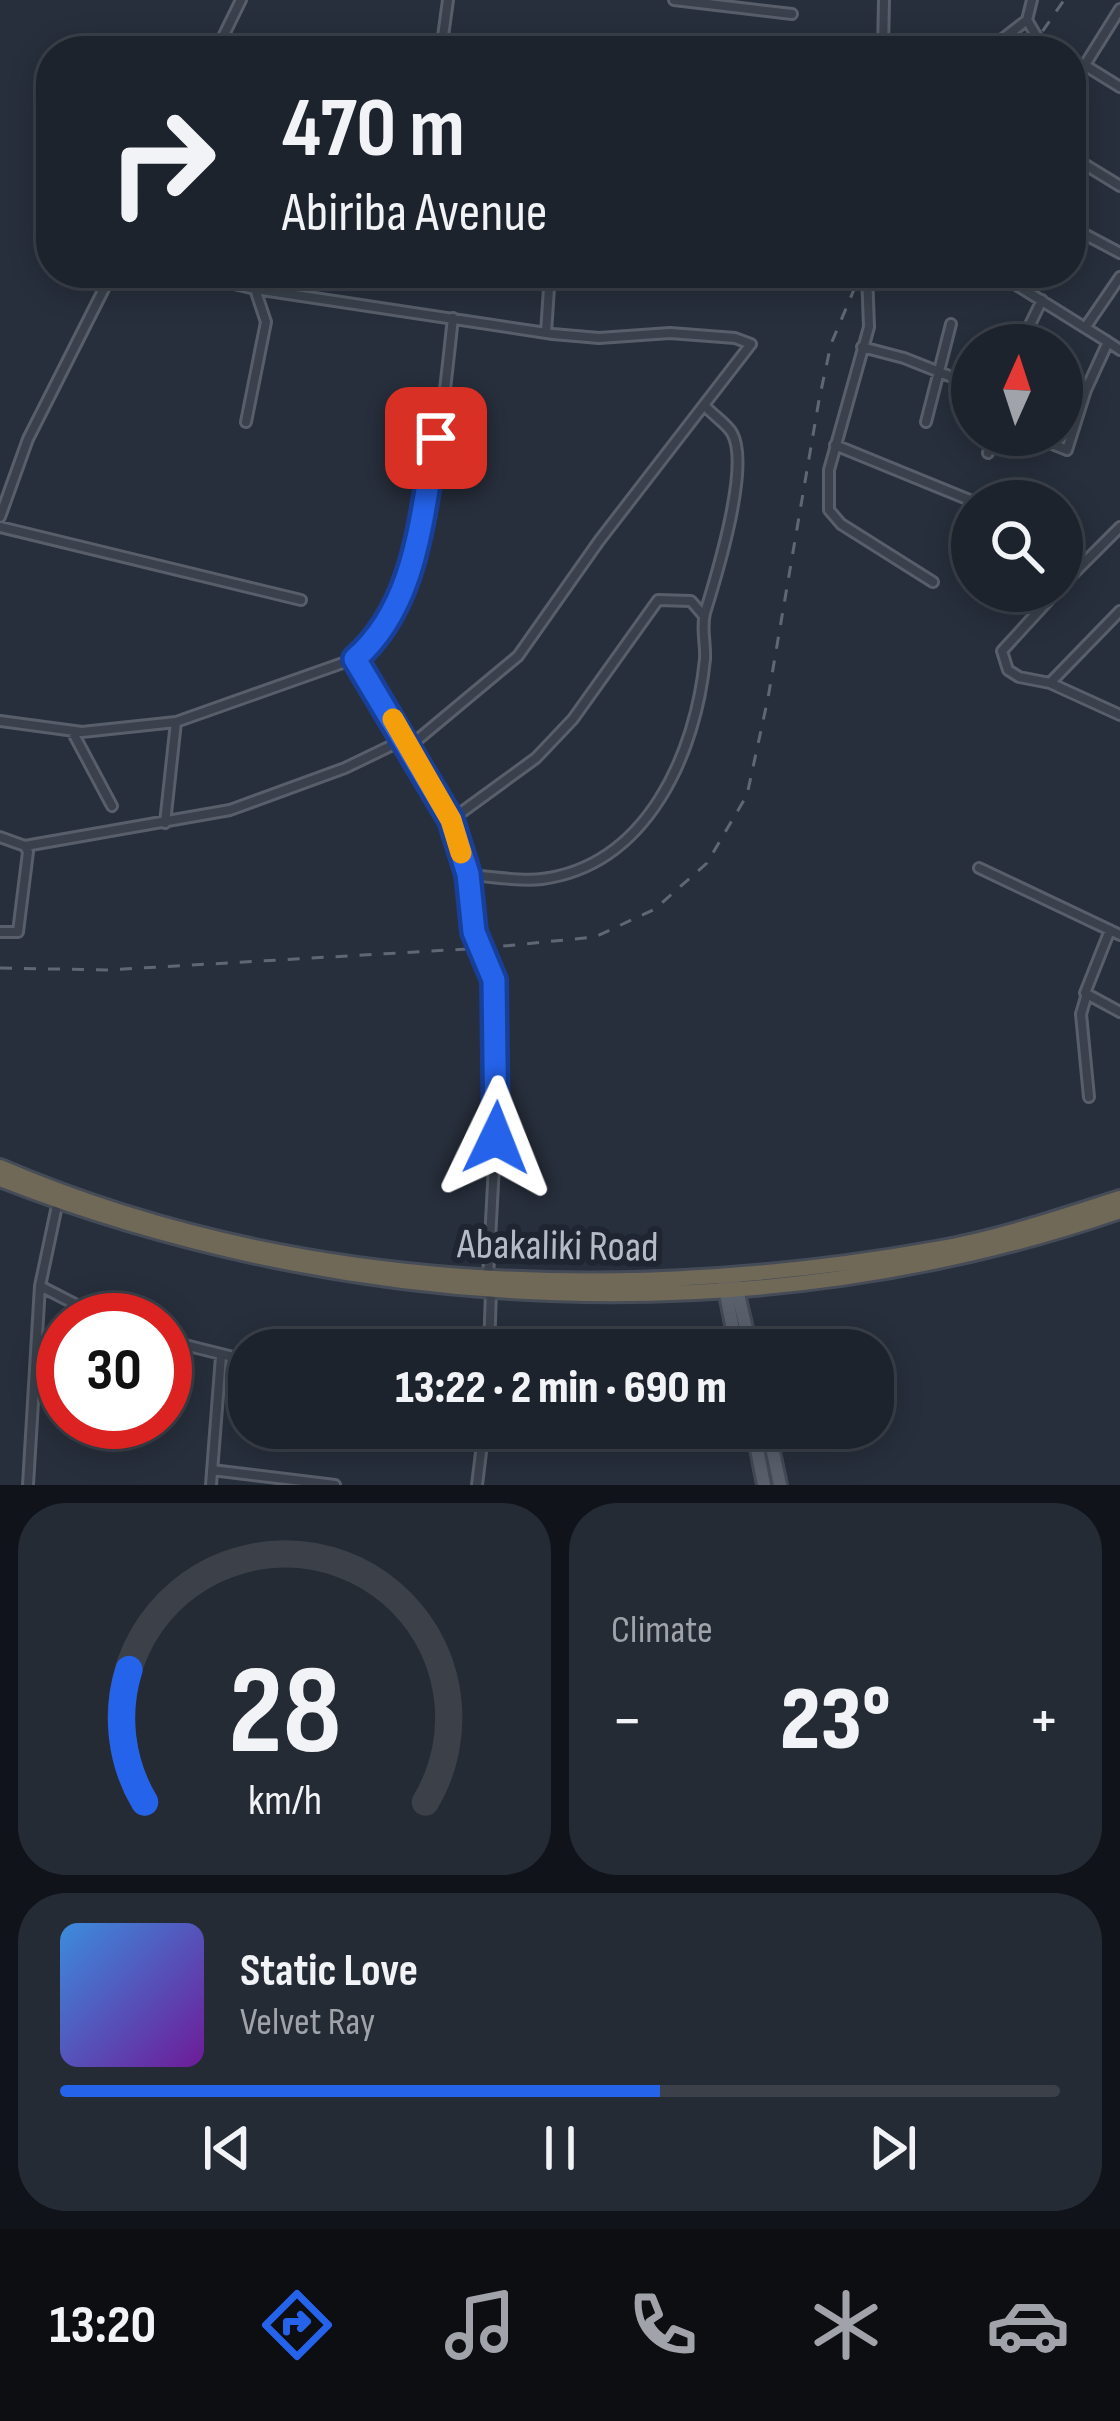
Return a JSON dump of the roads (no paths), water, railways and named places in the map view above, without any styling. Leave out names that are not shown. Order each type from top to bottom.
[{"type":"highway","name":"Abakaliki Road","points":[[0,1167],[91,1201],[210,1234],[489,1285]]},
{"type":"highway","name":"Abakaliki Road","points":[[0,1179],[220,1247],[350,1272],[489,1285],[730,1283],[956,1258],[1120,1211]]},
{"type":"highway","name":"Abakaliki Road","points":[[730,1283],[940,1248],[1120,1198]]},
{"type":"main road","points":[[730,1283],[735,1329]]},
{"type":"main road","points":[[730,1283],[745,1329]]},
{"type":"main road","points":[[757,1449],[764,1485]]},
{"type":"main road","points":[[773,1449],[781,1485]]},
{"type":"street","points":[[443,36],[448,0]]},
{"type":"street","points":[[674,0],[792,14]]},
{"type":"street","points":[[1010,36],[1027,20],[1032,0]]},
{"type":"street","points":[[884,36],[887,1]]},
{"type":"street","points":[[223,36],[238,2]]},
{"type":"street","points":[[1086,64],[1120,10]]},
{"type":"street","points":[[1027,20],[1036,36]]},
{"type":"street","points":[[1086,67],[1120,87]]},
{"type":"street","points":[[1086,165],[1120,186]]},
{"type":"street","points":[[1086,235],[1120,254]]},
{"type":"street","points":[[1087,325],[1120,277]]},
{"type":"street","points":[[0,517],[28,439],[104,288]]},
{"type":"street","points":[[0,837],[25,846],[230,810],[408,742],[518,656],[599,541],[752,344],[735,338],[546,333],[251,288]]},
{"type":"street","points":[[546,333],[549,288]]},
{"type":"street","points":[[868,288],[869,327],[829,470],[829,509],[841,524],[933,582]]},
{"type":"street","points":[[1022,288],[1120,350]]},
{"type":"street","points":[[246,422],[266,322],[255,289]]},
{"type":"street","points":[[1030,324],[1042,300]]},
{"type":"street","points":[[0,721],[72,731],[176,722],[355,659],[396,607],[416,550],[453,318]]},
{"type":"street","points":[[926,422],[951,324]]},
{"type":"street","points":[[1083,399],[1108,342]]},
{"type":"street","points":[[862,347],[951,376]]},
{"type":"street","points":[[468,874],[542,879],[594,860],[636,828],[667,793],[686,752],[705,658],[704,616],[734,495],[738,455],[733,434],[706,407]]},
{"type":"street","points":[[836,445],[951,492]]},
{"type":"street","points":[[0,527],[301,600]]},
{"type":"street","points":[[1083,563],[1120,527]]},
{"type":"street","points":[[451,820],[521,770],[573,719],[658,599],[691,601],[704,616]]},
{"type":"street","points":[[1050,683],[1120,611]]},
{"type":"street","points":[[1036,612],[1002,650],[1008,670],[1120,715]]},
{"type":"street","points":[[355,659],[451,820],[468,874],[474,932],[494,980],[499,1091],[489,1329]]},
{"type":"street","points":[[165,824],[176,722]]},
{"type":"street","points":[[72,731],[112,806]]},
{"type":"street","points":[[0,932],[18,932],[25,846]]},
{"type":"street","points":[[979,868],[1115,932],[1081,1014],[1089,1097]]},
{"type":"street","points":[[1087,997],[1120,1012]]},
{"type":"street","points":[[28,1485],[40,1286],[58,1200]]},
{"type":"street","points":[[40,1286],[54,1293]]},
{"type":"street","points":[[192,1348],[228,1357]]},
{"type":"street","points":[[211,1485],[220,1356]]},
{"type":"street","points":[[476,1485],[481,1449]]},
{"type":"street","points":[[212,1470],[334,1485]]},
{"type":"railway","points":[[1039,36],[1064,0]]},
{"type":"railway","points":[[0,968],[107,970],[484,948],[595,937],[655,909],[707,863],[747,795],[819,400],[831,344],[855,288]]}]
